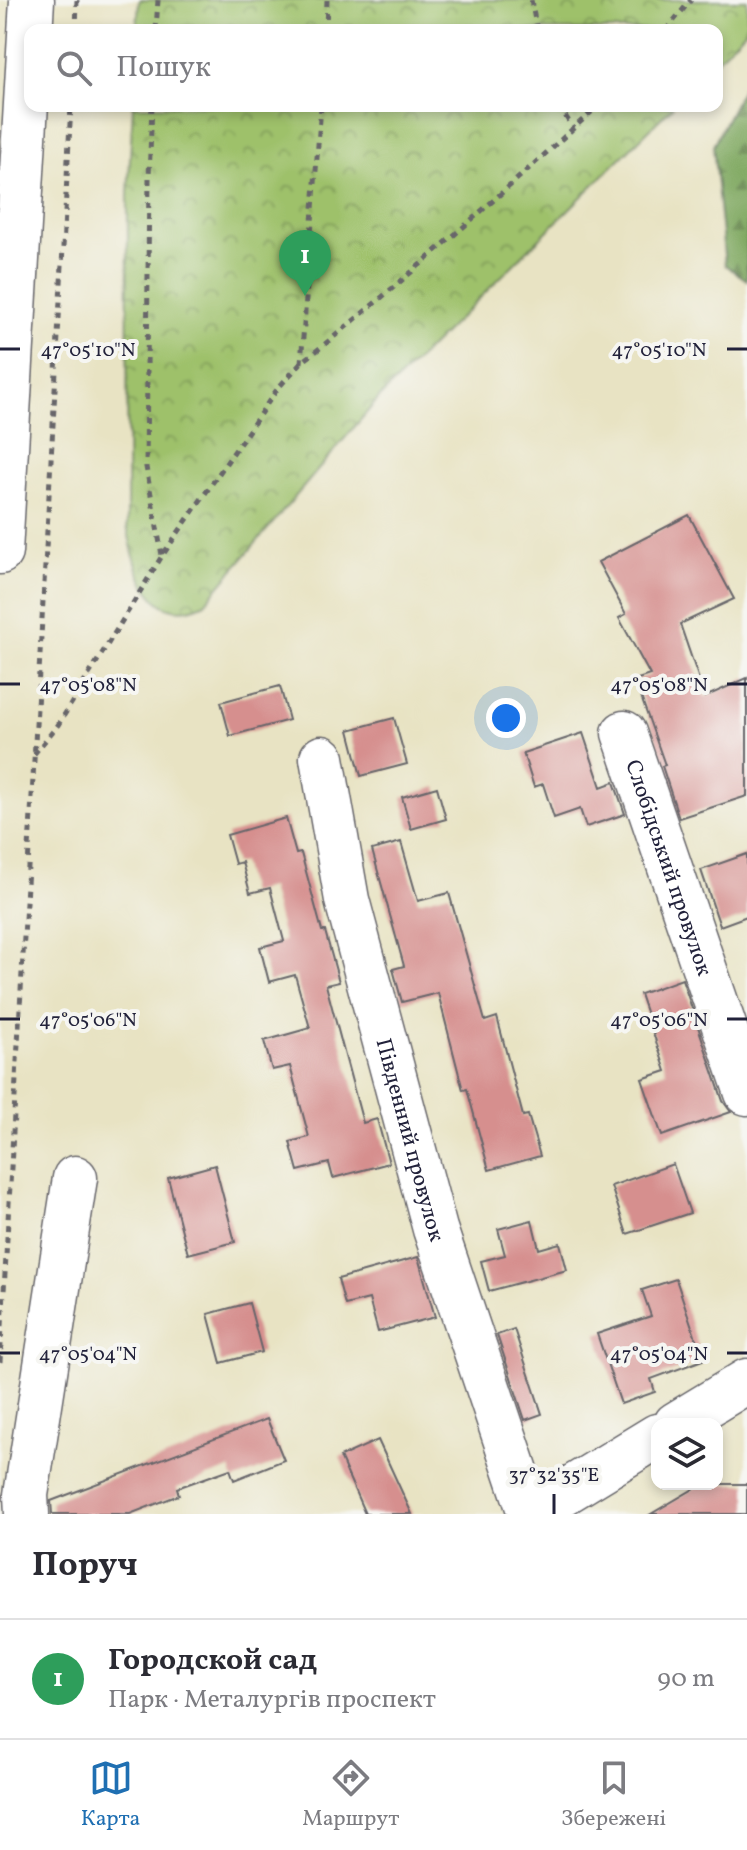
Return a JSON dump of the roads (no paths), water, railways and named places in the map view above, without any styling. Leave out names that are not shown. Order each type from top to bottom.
[{"type":"street","points":[[31,24],[32,0]]},
{"type":"street","points":[[0,552],[26,112]]},
{"type":"street","name":"Слобідський провулок","points":[[624,733],[747,1093]]},
{"type":"street","name":"Південний провулок","points":[[322,758],[347,900],[435,1229],[530,1514]]},
{"type":"street","points":[[27,1514],[26,1495],[75,1178]]},
{"type":"street","points":[[686,1418],[747,1381]]},
{"type":"street","points":[[530,1514],[651,1440]]},
{"type":"place","name":"Городской сад","points":[[305,296]]}]
